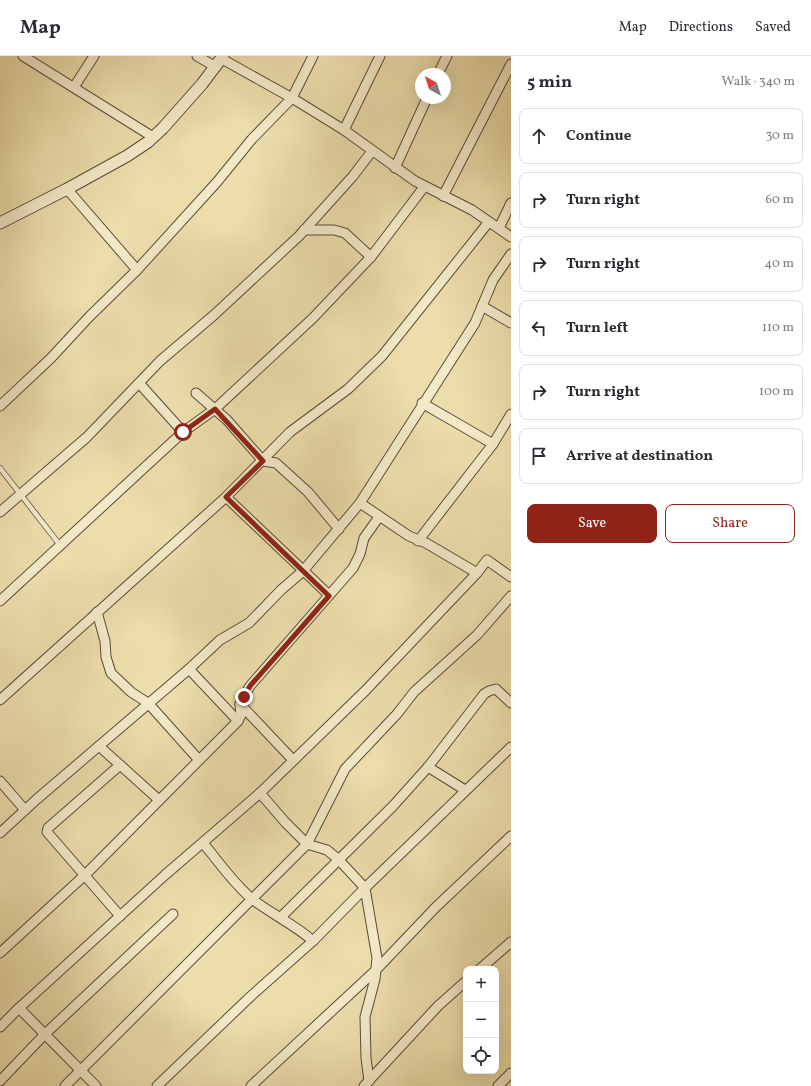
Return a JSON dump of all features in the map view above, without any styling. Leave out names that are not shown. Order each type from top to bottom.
[{"type":"street","points":[[23,56],[153,137]]},
{"type":"street","points":[[74,87],[94,56]]},
{"type":"street","points":[[196,56],[220,61],[292,98],[344,130],[395,168],[424,187],[472,210],[488,223],[499,228],[511,237]]},
{"type":"street","points":[[0,406],[51,358],[89,317],[137,270],[217,182],[252,139],[292,98],[313,56]]},
{"type":"street","points":[[344,130],[380,56]]},
{"type":"street","points":[[441,68],[446,56]]},
{"type":"street","points":[[0,223],[127,156],[153,137],[220,61]]},
{"type":"street","points":[[443,196],[511,64]]},
{"type":"street","points":[[395,168],[424,104]]},
{"type":"street","points":[[0,512],[21,496],[87,437],[160,361],[214,315],[304,230],[353,176],[372,151]]},
{"type":"street","points":[[0,601],[183,432],[215,409],[313,318],[371,257],[424,187]]},
{"type":"street","points":[[67,189],[137,270]]},
{"type":"street","points":[[499,228],[511,203]]},
{"type":"street","points":[[0,700],[226,497],[290,432],[348,389],[382,356],[488,223]]},
{"type":"street","points":[[304,230],[334,230],[345,233],[371,257]]},
{"type":"street","points":[[0,833],[24,810],[189,669],[220,640],[249,623],[281,590],[303,571],[360,503],[422,403],[475,323],[493,280],[511,254]]},
{"type":"street","points":[[482,306],[511,323]]},
{"type":"street","points":[[139,383],[183,432]]},
{"type":"street","points":[[196,393],[215,409],[263,461],[276,464],[304,488],[339,529]]},
{"type":"street","points":[[422,403],[493,444]]},
{"type":"street","points":[[418,541],[493,444],[511,414]]},
{"type":"street","points":[[226,497],[329,596]]},
{"type":"street","points":[[360,503],[418,541],[426,543],[477,573]]},
{"type":"street","points":[[0,953],[86,874],[198,760],[238,722],[241,714],[240,704],[250,686],[353,568],[360,554],[364,538],[379,516]]},
{"type":"street","points":[[0,1027],[120,916],[260,793],[365,691],[477,573],[487,560],[511,577]]},
{"type":"street","points":[[66,1086],[307,844],[345,769],[397,714],[414,692],[477,635],[511,596]]},
{"type":"street","points":[[97,612],[105,641],[106,657],[111,673],[131,692],[148,703],[198,760]]},
{"type":"street","points":[[189,669],[238,722]]},
{"type":"street","points":[[281,917],[393,806],[428,767],[484,694],[489,691],[496,690],[511,703]]},
{"type":"street","points":[[240,704],[293,760]]},
{"type":"street","points":[[99,746],[159,800]]},
{"type":"street","points":[[157,1086],[251,996],[313,941],[465,790],[511,747]]},
{"type":"street","points":[[120,765],[48,828],[50,834],[86,874],[120,916]]},
{"type":"street","points":[[428,767],[465,790]]},
{"type":"street","points":[[0,781],[24,810]]},
{"type":"street","points":[[260,793],[285,822],[307,844],[316,846],[338,859],[365,888],[376,947],[376,970],[365,1017],[366,1083]]},
{"type":"street","points":[[251,1086],[376,970],[435,908],[511,836]]},
{"type":"street","points":[[202,843],[236,883],[252,899],[296,926],[313,941]]},
{"type":"street","points":[[0,1082],[45,1034],[173,914]]},
{"type":"street","points":[[483,966],[511,942]]},
{"type":"street","points":[[366,1083],[438,1006],[463,984]]},
{"type":"street","points":[[19,1008],[96,1086]]},
{"type":"street","points":[[498,1086],[511,1073]]},
{"type":"lane","points":[[0,468],[60,545]]},
{"type":"route","points":[[183,432],[215,409],[227,420],[263,461],[226,497],[329,596],[250,686],[244,697]]}]
